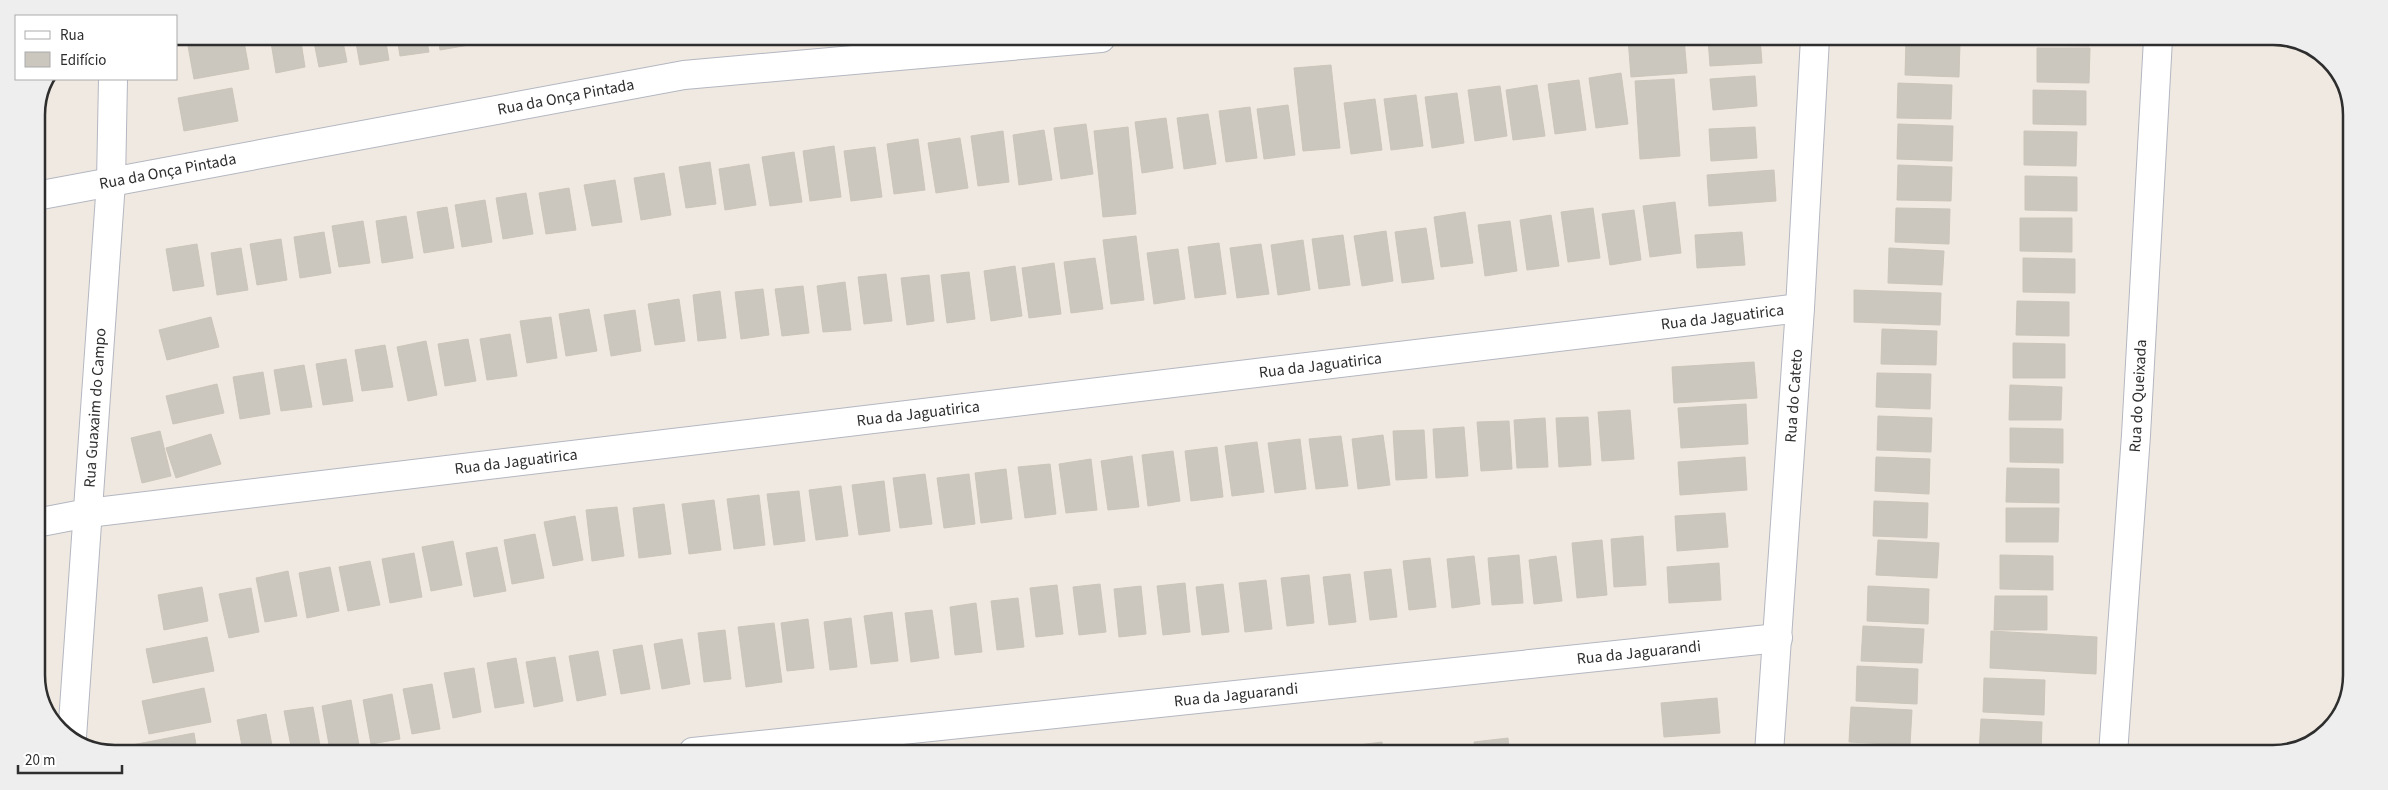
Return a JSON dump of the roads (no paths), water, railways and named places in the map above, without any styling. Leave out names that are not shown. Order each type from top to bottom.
[{"type":"street","name":"Rua da Onça Pintada","points":[[45,194],[684,75],[1022,45]]},
{"type":"street","name":"Rua do Cateto","points":[[1770,745],[1800,308],[1815,45]]},
{"type":"street","name":"Rua do Queixada","points":[[2114,745],[2135,444],[2158,45]]},
{"type":"street","name":"Rua Guaxaim do Campo","points":[[72,730],[111,182],[113,80]]},
{"type":"street","name":"Rua da Jaguatirica","points":[[45,521],[88,513],[1800,308]]},
{"type":"street","name":"Rua da Jaguarandi","points":[[760,745],[1778,638]]}]
